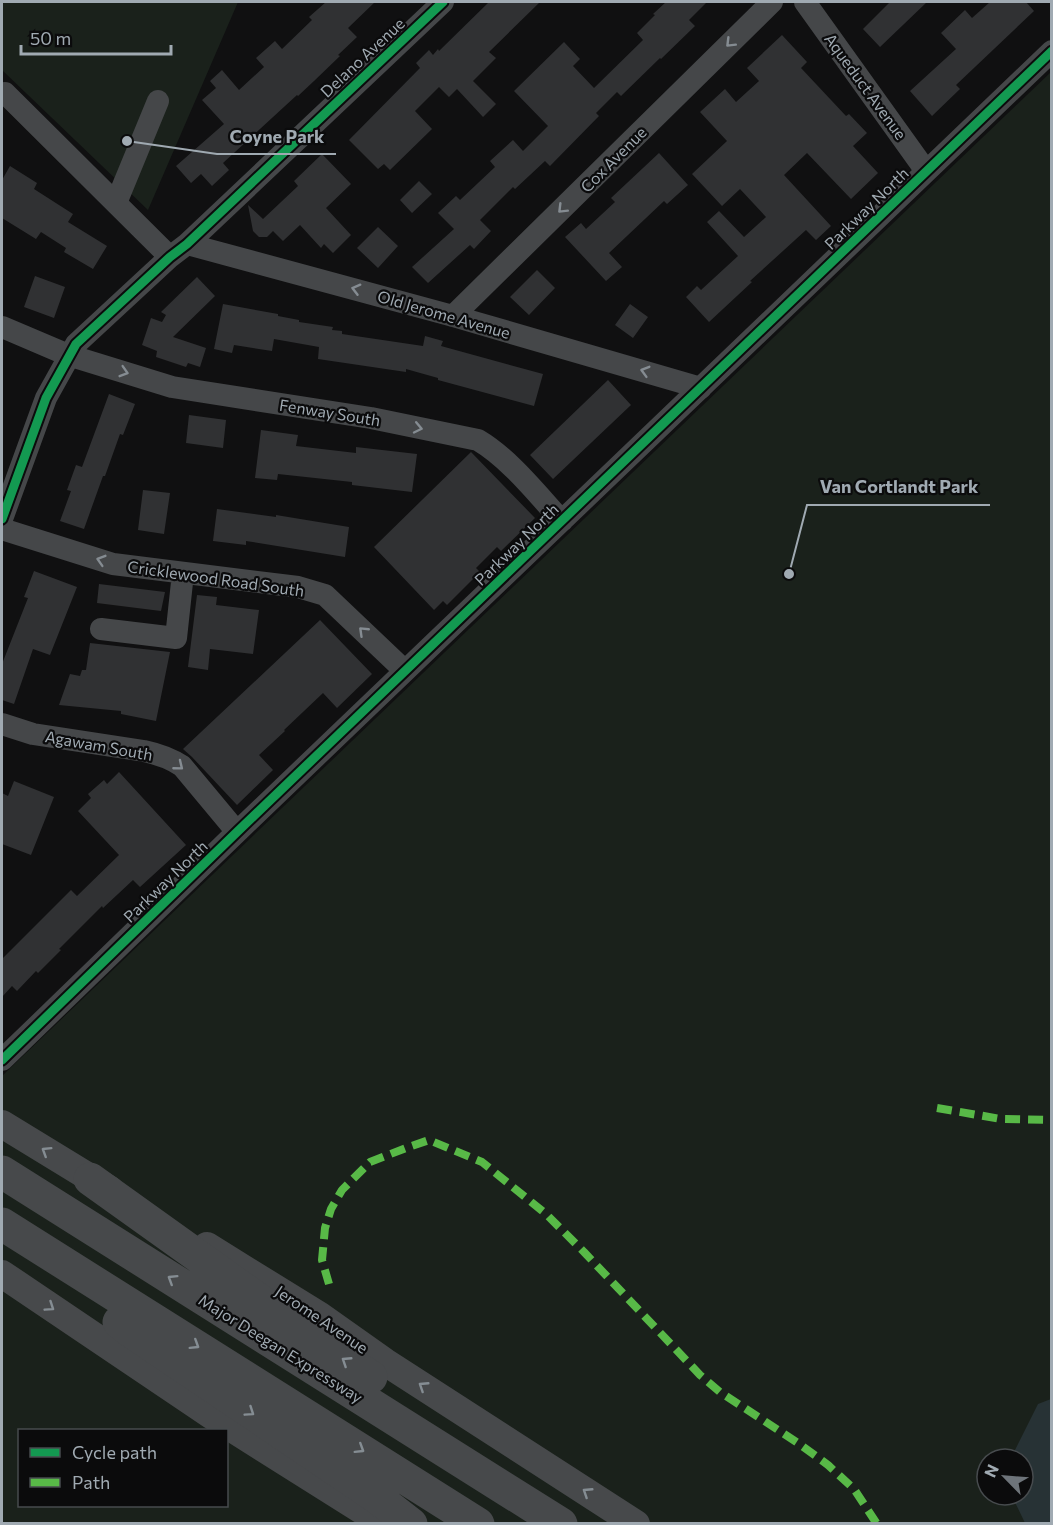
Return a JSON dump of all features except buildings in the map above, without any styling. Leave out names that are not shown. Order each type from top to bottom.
[{"type":"highway","name":"Major Deegan Expressway","points":[[2,1172],[561,1524]]},
{"type":"highway","points":[[90,1179],[329,1350],[398,1396],[506,1489]]},
{"type":"highway","points":[[11,1230],[129,1330],[375,1496],[411,1524]]},
{"type":"highway","points":[[11,1230],[478,1524]]},
{"type":"main road","name":"Jerome Avenue","points":[[2,1124],[90,1179],[257,1276],[636,1524]]},
{"type":"main road","points":[[2,1274],[210,1415],[384,1524]]},
{"type":"street","name":"Delano Avenue","points":[[2,519],[46,398],[76,344],[443,2]]},
{"type":"street","name":"Cox Avenue","points":[[453,316],[772,2]]},
{"type":"street","name":"Aqueduct Avenue","points":[[805,2],[926,171]]},
{"type":"street","name":"Parkway North","points":[[2,1060],[1052,51]]},
{"type":"street","name":"Old Jerome Avenue","points":[[5,93],[116,203],[178,250],[453,316],[701,388]]},
{"type":"street","points":[[116,203],[158,101]]},
{"type":"street","name":"Fenway South","points":[[2,327],[68,356],[172,387],[371,418],[478,440],[504,459],[562,520]]},
{"type":"street","name":"Cricklewood Road South","points":[[2,529],[113,564],[298,587],[325,595],[405,671]]},
{"type":"street","points":[[101,629],[176,638],[183,573]]},
{"type":"street","name":"Agawam South","points":[[2,724],[33,734],[144,751],[175,761],[182,766],[237,832]]},
{"type":"shaded area","points":[[2,2],[238,2],[148,210],[3,71],[2,73]]},
{"type":"shaded area","points":[[1051,72],[1051,1523],[2,1523],[2,1076]]},
{"type":"shaded area","points":[[1051,1399],[1051,1523],[1025,1523],[1017,1507],[1035,1507],[1035,1447],[1016,1447],[1038,1404]]},
{"type":"marked path","points":[[937,1108],[1001,1119],[1052,1120]]},
{"type":"marked path","points":[[329,1284],[322,1260],[325,1228],[331,1209],[342,1190],[370,1162],[429,1140],[482,1162],[546,1214],[700,1375],[720,1392],[828,1465],[854,1489],[877,1524]]},
{"type":"cycle path","points":[[2,519],[46,398],[76,344],[187,244],[443,2]]},
{"type":"cycle path","points":[[2,1060],[1052,51]]},
{"type":"place","name":"Coyne Park","points":[[127,141]]},
{"type":"place","name":"Van Cortlandt Park","points":[[789,574]]}]
